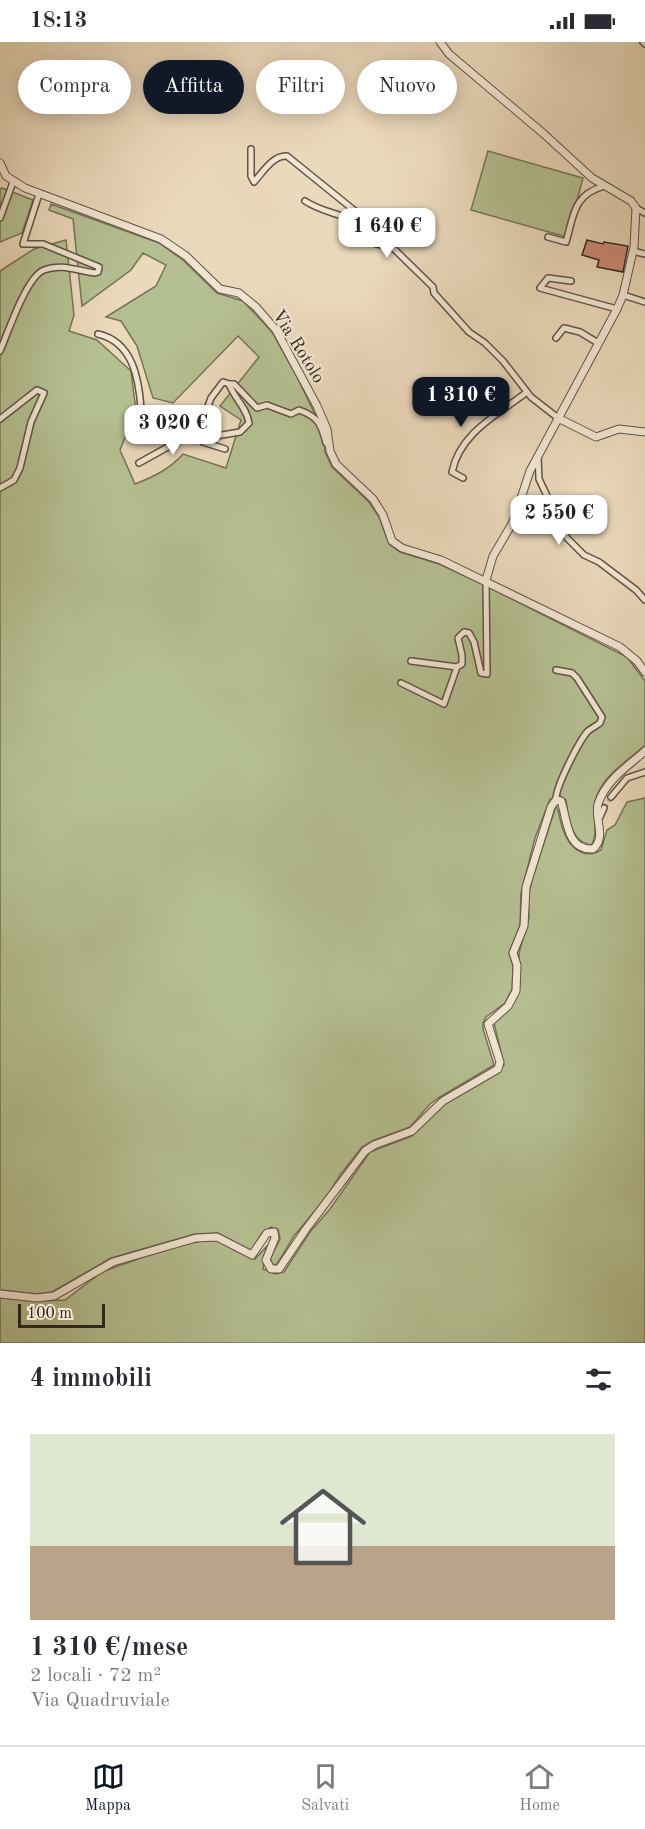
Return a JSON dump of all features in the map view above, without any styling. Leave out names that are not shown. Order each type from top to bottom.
[{"type":"street","points":[[440,42],[449,54],[604,186],[631,201],[636,208],[645,213]]},
{"type":"street","points":[[251,149],[251,176],[254,182],[275,158],[280,155],[287,156],[365,219],[363,228]]},
{"type":"street","points":[[0,163],[6,176],[13,182],[0,218]]},
{"type":"street","name":"Via Rotolo","points":[[13,182],[39,194],[161,239],[186,256],[220,289],[246,297],[276,330],[327,429],[336,464],[373,500],[383,515],[392,541],[402,548],[441,560],[486,580],[620,647],[637,661],[645,672]]},
{"type":"street","points":[[548,237],[566,242],[579,200],[593,190],[604,186]]},
{"type":"street","points":[[0,351],[33,280],[43,270],[64,268],[98,272],[99,267],[61,250],[43,244],[24,244],[39,194]]},
{"type":"street","points":[[305,201],[321,211],[345,215],[363,228],[376,244],[391,246],[433,287],[434,293],[469,332],[485,343],[503,361],[527,392],[558,418],[596,437],[619,429],[630,428],[645,432]]},
{"type":"street","points":[[401,683],[428,694],[444,704],[457,667],[462,664],[458,635],[466,632],[474,642],[481,673],[487,674],[486,580],[493,556],[513,522],[530,471],[623,295],[633,251],[636,208]]},
{"type":"street","points":[[633,251],[645,254]]},
{"type":"street","points":[[571,281],[548,278],[540,288],[617,309]]},
{"type":"street","points":[[623,295],[645,302]]},
{"type":"street","points":[[556,338],[564,328],[580,332],[598,343]]},
{"type":"street","points":[[98,334],[117,342],[133,364],[138,376],[141,409],[163,420],[165,410],[199,419],[204,417],[216,389],[223,382],[234,384],[257,408],[267,405],[291,414],[299,410],[314,415],[323,429],[326,443],[330,445]]},
{"type":"street","points":[[131,418],[136,430],[180,439],[240,432],[249,423],[229,384]]},
{"type":"street","points":[[0,419],[37,390],[42,390],[44,393],[31,422],[20,468],[14,480],[0,488]]},
{"type":"street","points":[[463,478],[452,472],[455,458],[466,438],[527,392]]},
{"type":"street","points":[[204,438],[203,442],[225,449]]},
{"type":"street","points":[[139,463],[180,439]]},
{"type":"street","points":[[538,455],[539,479],[556,510],[567,538],[584,555],[599,562],[636,590],[645,600]]},
{"type":"street","points":[[411,661],[457,667]]},
{"type":"street","points":[[0,1294],[37,1298],[54,1296],[112,1262],[196,1238],[217,1238],[252,1255],[267,1233],[274,1232],[275,1238],[266,1260],[271,1269],[279,1269],[302,1234],[332,1198],[344,1177],[365,1150],[374,1144],[412,1131],[443,1101],[498,1069],[500,1062],[488,1024],[508,1005],[516,991],[517,965],[513,953],[524,926],[525,894],[539,840],[556,800],[555,793],[559,782],[568,770],[585,736],[600,723],[602,717],[578,678],[572,673],[556,670]]},
{"type":"street","points":[[556,800],[562,802],[565,824],[570,834],[585,849],[593,849],[598,843],[598,804],[610,782],[645,751]]},
{"type":"street","points":[[611,797],[627,778],[645,772]]},
{"type":"street","points":[[598,818],[604,808]]},
{"type":"green space","points":[[488,151],[583,178],[567,237],[471,210]]},
{"type":"green space","points":[[0,189],[33,200],[22,233],[0,242]]},
{"type":"green space","points":[[51,204],[159,243],[183,260],[217,293],[243,301],[272,332],[297,377],[323,431],[325,452],[332,467],[369,502],[379,517],[389,544],[400,552],[439,564],[484,585],[627,657],[645,681],[645,745],[612,774],[601,787],[595,801],[595,835],[591,845],[584,843],[575,834],[566,800],[559,795],[550,799],[535,838],[521,893],[520,925],[509,953],[513,966],[512,989],[505,1003],[486,1017],[483,1023],[494,1065],[430,1104],[410,1127],[362,1147],[328,1195],[294,1236],[277,1264],[273,1265],[270,1259],[280,1239],[278,1229],[271,1227],[261,1234],[251,1251],[218,1233],[195,1234],[111,1258],[52,1292],[37,1294],[0,1290],[0,271],[34,249],[66,240],[74,315],[69,331],[97,340],[131,371],[136,411],[120,450],[135,484],[161,472],[183,454],[226,468],[241,420],[220,406],[259,357],[238,336],[173,403],[153,398],[137,346],[121,321],[106,317],[156,286],[166,265],[143,253],[131,270],[82,306],[73,219],[49,210]]},
{"type":"green space","points":[[645,798],[645,1343],[0,1343],[0,1296],[38,1301],[65,1300],[102,1272],[174,1246],[216,1240],[255,1259],[266,1247],[263,1269],[276,1274],[284,1272],[310,1232],[330,1209],[370,1152],[412,1136],[446,1103],[499,1071],[504,1065],[494,1023],[519,990],[519,953],[529,918],[528,897],[556,806],[566,837],[575,848],[587,854],[601,850],[607,830],[615,825],[627,802]]},
{"type":"building","points":[[587,240],[628,246],[623,272],[597,267],[599,260],[582,255]]},
{"type":"tunnel","points":[[604,808],[611,797]]}]
